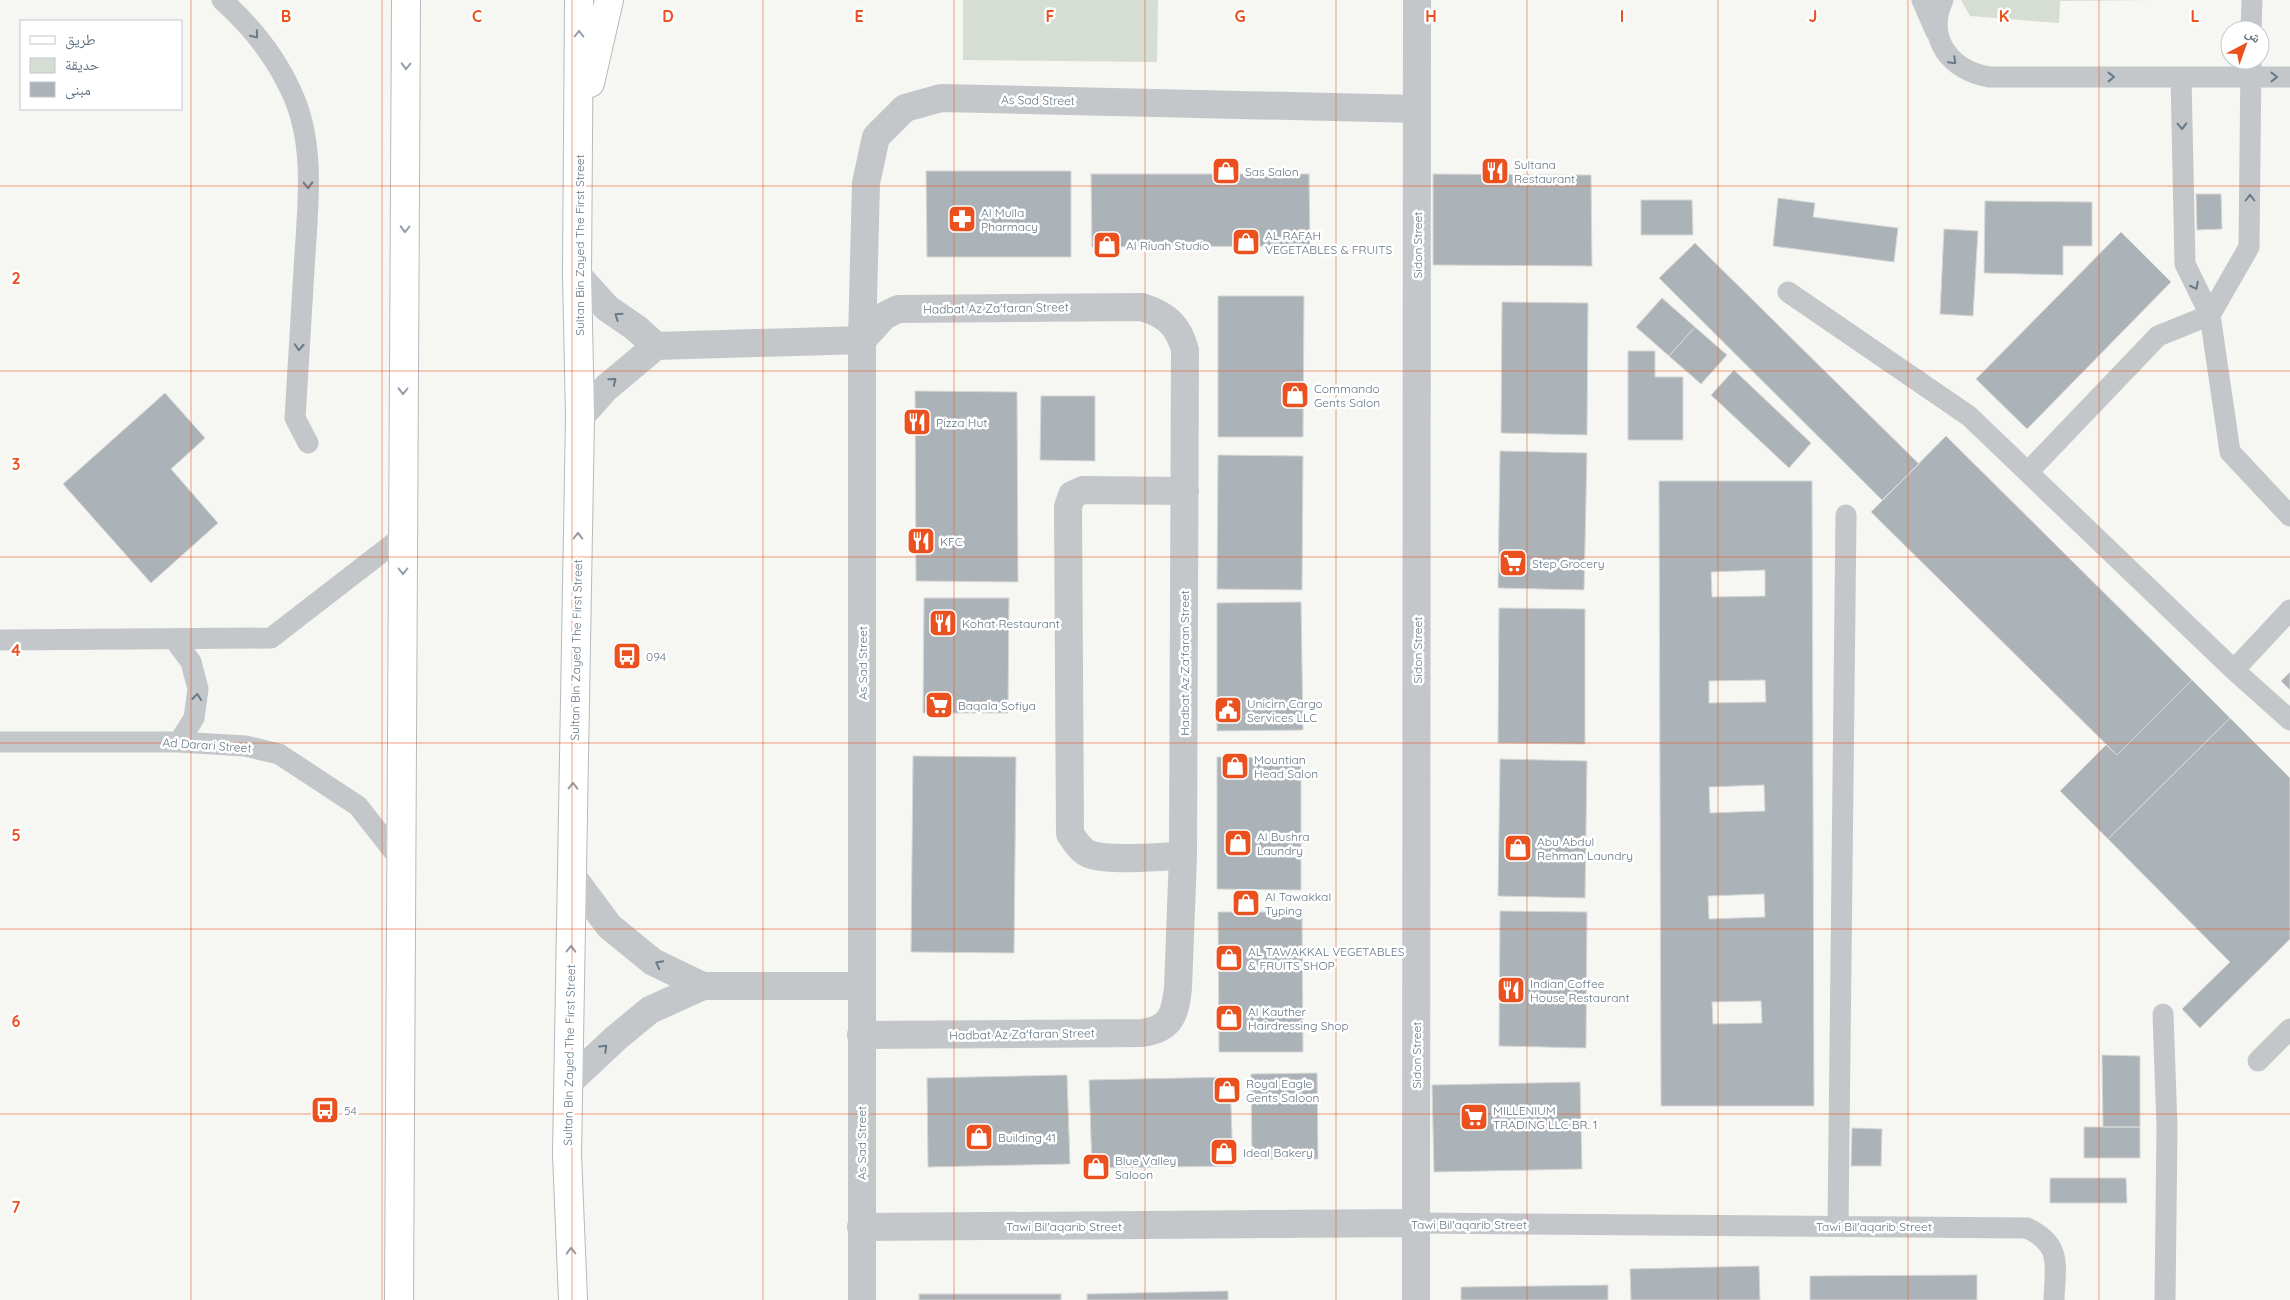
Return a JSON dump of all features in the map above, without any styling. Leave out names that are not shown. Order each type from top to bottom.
[{"type":"main road","points":[[387,0],[406,32]]},
{"type":"main road","points":[[398,1300],[406,0]]},
{"type":"main road","name":"Sultan Bin Zayed The First Street","points":[[573,1300],[567,1154],[580,417],[578,275],[579,0]]},
{"type":"main road","points":[[578,136],[609,0]]},
{"type":"street","name":"Sidon Street","points":[[1416,1300],[1417,0]]},
{"type":"street","name":"As Sad Street","points":[[862,1300],[862,340],[866,183],[876,137],[905,108],[941,98],[1417,109]]},
{"type":"street","points":[[578,275],[608,308],[636,328],[656,346]]},
{"type":"street","name":"Hadbat Az Za'faran Street","points":[[861,1035],[1142,1033],[1157,1030],[1169,1022],[1176,1004],[1183,856],[1185,491],[1185,350],[1180,333],[1158,312],[1142,307],[898,310],[884,316],[862,340]]},
{"type":"street","points":[[580,417],[606,388],[656,346],[862,340]]},
{"type":"street","points":[[1183,856],[1102,857],[1088,853],[1078,845],[1070,834],[1068,506],[1072,494],[1083,490],[1185,491]]},
{"type":"street","points":[[572,876],[609,926],[653,962],[703,986]]},
{"type":"street","points":[[569,1082],[616,1038],[650,1010],[703,986],[861,986]]},
{"type":"street","name":"Tawi Bil'aqarib Street","points":[[861,1227],[1416,1223]]},
{"type":"lane","points":[[222,0],[240,17],[269,52],[293,94],[304,133],[308,188],[295,418],[308,443]]},
{"type":"lane","points":[[1922,0],[1948,55],[1959,67],[1974,74],[1990,77],[2181,77],[2242,70]]},
{"type":"lane","points":[[1940,40],[1937,24],[1939,9],[1943,0]]},
{"type":"lane","points":[[2251,20],[2252,0]]},
{"type":"lane","points":[[2028,472],[2158,336],[2210,316],[2249,246],[2251,70]]},
{"type":"lane","points":[[2256,70],[2290,77]]},
{"type":"lane","points":[[2181,77],[2185,264],[2210,316],[2230,452],[2290,516]]},
{"type":"lane","points":[[1788,292],[1969,416],[2234,670],[2290,720]]},
{"type":"lane","points":[[1838,1226],[1846,514]]},
{"type":"lane","points":[[0,640],[271,638],[404,536]]},
{"type":"lane","points":[[2234,670],[2290,610]]},
{"type":"lane","points":[[174,639],[191,662],[198,690],[194,718],[179,742]]},
{"type":"lane","name":"Ad Darari Street","points":[[0,742],[179,742],[245,746],[279,754],[358,806],[402,862]]},
{"type":"lane","points":[[2163,1014],[2167,1127],[2165,1300]]},
{"type":"lane","points":[[2258,1061],[2290,1029]]},
{"type":"lane","name":"Tawi Bil'aqarib Street","points":[[1416,1223],[2027,1228],[2042,1234],[2052,1247],[2055,1263],[2054,1300]]},
{"type":"green space","points":[[963,0],[1158,0],[1157,62],[963,60]]},
{"type":"green space","points":[[1961,0],[2154,0],[2060,1],[2059,23],[1970,16]]},
{"type":"building","points":[[926,171],[1071,171],[1071,257],[927,257]]},
{"type":"building","points":[[1091,174],[1309,174],[1310,246],[1092,247]]},
{"type":"building","points":[[1433,174],[1591,175],[1592,266],[1433,265]]},
{"type":"building","points":[[2196,194],[2221,194],[2222,229],[2197,230]]},
{"type":"building","points":[[1778,198],[1815,203],[1813,217],[1898,228],[1894,262],[1773,246]]},
{"type":"building","points":[[1641,200],[1692,200],[1693,235],[1641,235]]},
{"type":"building","points":[[1985,201],[2092,202],[2092,246],[2063,246],[2063,275],[1984,273]]},
{"type":"building","points":[[1944,229],[1978,231],[1973,316],[1940,314]]},
{"type":"building","points":[[2121,232],[2171,282],[2027,429],[1976,379]]},
{"type":"building","points":[[1695,243],[1919,464],[1882,500],[1659,278]]},
{"type":"building","points":[[1218,296],[1304,296],[1303,437],[1218,437]]},
{"type":"building","points":[[1662,298],[1695,327],[1669,356],[1636,327]]},
{"type":"building","points":[[1502,302],[1588,303],[1587,435],[1501,433]]},
{"type":"building","points":[[1695,327],[1727,355],[1701,384],[1669,356]]},
{"type":"building","points":[[1628,351],[1655,351],[1655,377],[1683,377],[1683,440],[1628,440]]},
{"type":"building","points":[[1734,370],[1811,443],[1789,468],[1711,395]]},
{"type":"building","points":[[915,391],[1017,392],[1018,582],[916,581]]},
{"type":"building","points":[[165,393],[205,438],[171,469],[218,523],[151,583],[63,484]]},
{"type":"building","points":[[1041,396],[1095,396],[1095,461],[1040,460]]},
{"type":"building","points":[[1946,436],[2192,680],[2117,755],[1871,512]]},
{"type":"building","points":[[1500,451],[1587,453],[1584,590],[1498,588]]},
{"type":"building","points":[[1218,455],[1303,456],[1302,590],[1217,589]]},
{"type":"building","points":[[1659,481],[1812,481],[1814,1106],[1661,1106]],"holes":[[[1765,570],[1765,596],[1712,597],[1711,572]],[[1765,680],[1766,702],[1709,703],[1709,681]],[[1764,785],[1765,811],[1710,813],[1709,787]],[[1764,894],[1765,917],[1709,919],[1708,896]],[[1761,1001],[1762,1023],[1713,1024],[1712,1002]]]},
{"type":"building","points":[[924,598],[1009,598],[1008,713],[923,713]]},
{"type":"building","points":[[1301,602],[1303,730],[1217,731],[1217,603]]},
{"type":"building","points":[[1499,608],[1585,609],[1585,744],[1498,743]]},
{"type":"building","points":[[2290,672],[2290,690],[2281,681]]},
{"type":"building","points":[[2192,680],[2230,718],[2108,839],[2060,791],[2106,745],[2117,755]]},
{"type":"building","points":[[2230,718],[2290,778],[2290,939],[2200,1028],[2182,1009],[2230,962],[2108,839]]},
{"type":"building","points":[[913,756],[1016,757],[1014,953],[911,952]]},
{"type":"building","points":[[1217,757],[1301,758],[1301,890],[1217,889]]},
{"type":"building","points":[[1500,759],[1587,761],[1585,898],[1498,896]]},
{"type":"building","points":[[1500,911],[1587,912],[1586,1048],[1499,1046]]},
{"type":"building","points":[[1218,912],[1302,912],[1303,1052],[1219,1052]]},
{"type":"building","points":[[2102,1055],[2140,1056],[2140,1127],[2103,1127]]},
{"type":"building","points":[[1317,1073],[1318,1159],[1252,1159],[1251,1074]]},
{"type":"building","points":[[1067,1075],[1070,1164],[928,1167],[927,1078]]},
{"type":"building","points":[[1230,1077],[1233,1166],[1092,1168],[1089,1080]]},
{"type":"building","points":[[1580,1082],[1582,1169],[1434,1172],[1432,1085]]},
{"type":"building","points":[[2084,1127],[2140,1127],[2140,1158],[2084,1158]]},
{"type":"building","points":[[1852,1128],[1882,1129],[1881,1166],[1851,1166]]},
{"type":"building","points":[[2050,1178],[2126,1178],[2127,1203],[2050,1203]]},
{"type":"building","points":[[1759,1266],[1760,1300],[1631,1300],[1630,1269]]},
{"type":"building","points":[[1977,1275],[1977,1300],[1810,1300],[1810,1276]]},
{"type":"building","points":[[1608,1285],[1608,1300],[1461,1300],[1461,1287]]},
{"type":"building","points":[[1228,1291],[1228,1300],[1087,1300],[1087,1294]]},
{"type":"building","points":[[919,1294],[1061,1294],[1061,1300],[919,1300]]},
{"type":"place","name":"Sas Salon","points":[[1226,171]]},
{"type":"place","name":"Sultana Restaurant","points":[[1495,171]]},
{"type":"place","name":"Al Mulla Pharmacy","points":[[962,219]]},
{"type":"place","name":"AL RAFAH VEGETABLES & FRUITS","points":[[1246,242]]},
{"type":"place","name":"Al Riuah Studio","points":[[1107,245]]},
{"type":"place","name":"Commando Gents Salon","points":[[1295,395]]},
{"type":"place","name":"Pizza Hut","points":[[917,422]]},
{"type":"place","name":"KFC","points":[[921,541]]},
{"type":"place","name":"Step Grocery","points":[[1513,563]]},
{"type":"place","name":"Kohat Restaurant","points":[[943,623]]},
{"type":"place","name":"094","points":[[627,656]]},
{"type":"place","name":"Baqala Sofiya","points":[[939,705]]},
{"type":"place","name":"Unicirn Cargo Services LLC","points":[[1228,710]]},
{"type":"place","name":"Mountian Head Salon","points":[[1235,766]]},
{"type":"place","name":"Al Bushra Laundry","points":[[1238,843]]},
{"type":"place","name":"Abu Abdul Rehman Laundry","points":[[1518,848]]},
{"type":"place","name":"Al Tawakkal Typing","points":[[1246,903]]},
{"type":"place","name":"AL TAWAKKAL VEGETABLES & FRUITS SHOP","points":[[1229,958]]},
{"type":"place","name":"Indian Coffee House Restaurant","points":[[1511,990]]},
{"type":"place","name":"Al Kauther Hairdressing Shop","points":[[1229,1018]]},
{"type":"place","name":"Royal Eagle Gents Saloon","points":[[1227,1090]]},
{"type":"place","name":"54","points":[[325,1110]]},
{"type":"place","name":"MILLENIUM TRADING LLC BR. 1","points":[[1474,1117]]},
{"type":"place","name":"Building 41","points":[[979,1137]]},
{"type":"place","name":"Ideal Bakery","points":[[1224,1152]]},
{"type":"place","name":"Blue Valley Saloon","points":[[1096,1167]]}]
